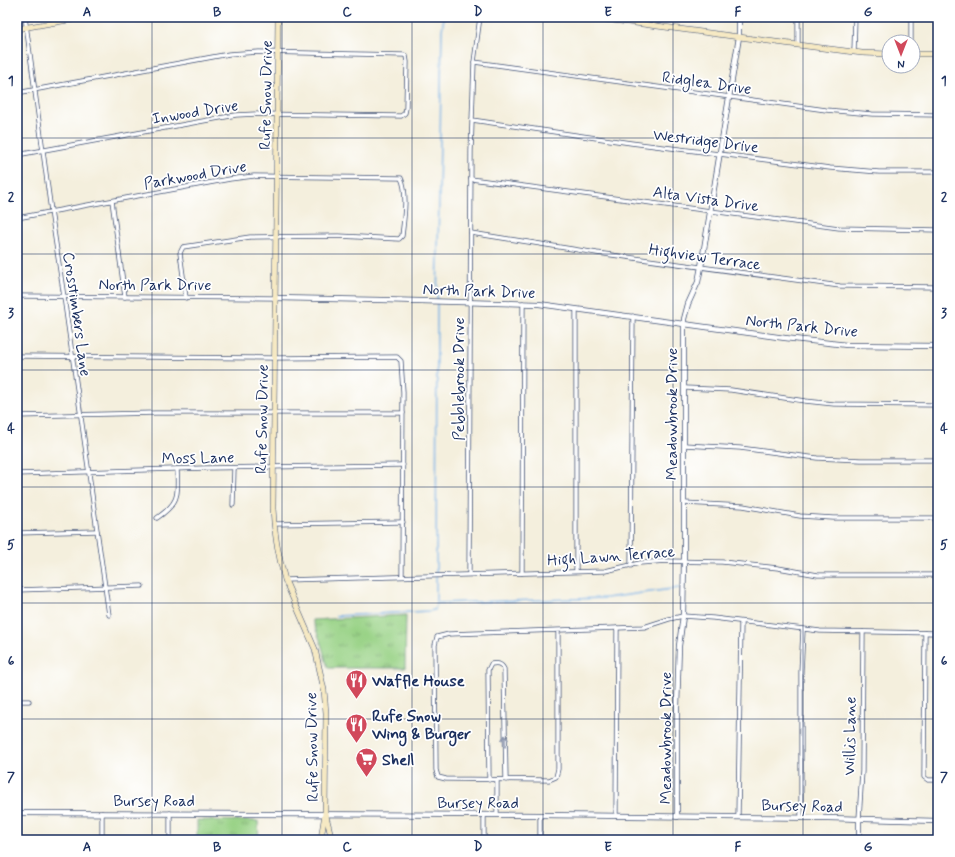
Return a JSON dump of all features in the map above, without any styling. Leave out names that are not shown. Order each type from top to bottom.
[{"type":"main road","points":[[17,29],[85,17]]},
{"type":"main road","name":"Rufe Snow Drive","points":[[278,17],[273,468],[274,524],[276,548],[285,580],[315,649],[323,684],[326,713],[325,814],[321,840]]},
{"type":"main road","points":[[590,17],[798,45],[854,52],[881,54]]},
{"type":"main road","points":[[921,54],[938,54]]},
{"type":"main road","name":"Rufe Snow Drive","points":[[325,814],[330,832],[330,840]]},
{"type":"street","name":"Crosstimbers Lane","points":[[26,17],[42,150],[73,356],[109,615]]},
{"type":"street","name":"Pebblebrook Drive","points":[[469,574],[470,234],[472,120],[474,62],[480,17]]},
{"type":"street","name":"Meadowbrook Drive","points":[[677,817],[677,693],[679,646],[683,616],[684,561],[684,324],[685,313],[698,282],[701,267],[721,154],[739,37],[739,17]]},
{"type":"street","points":[[798,17],[798,45]]},
{"type":"street","points":[[854,17],[854,52]]},
{"type":"street","points":[[911,17],[911,34]]},
{"type":"street","name":"Inwood Drive","points":[[17,155],[236,116],[277,114],[401,116],[404,114],[406,108],[406,58],[404,55],[278,52]]},
{"type":"street","points":[[17,93],[229,54],[278,52]]},
{"type":"street","name":"Ridglea Drive","points":[[474,62],[833,111],[872,114],[938,115]]},
{"type":"street","name":"Westridge Drive","points":[[472,120],[631,143],[830,168],[879,172],[938,172]]},
{"type":"street","name":"Parkwood Drive","points":[[17,218],[230,178],[277,175],[398,177],[402,180],[404,190],[404,214],[402,236],[399,239],[339,236],[276,237]]},
{"type":"street","name":"Alta Vista Drive","points":[[471,179],[839,228],[938,230]]},
{"type":"street","points":[[112,201],[125,297]]},
{"type":"street","name":"Highview Terrace","points":[[470,234],[840,286],[938,287]]},
{"type":"street","points":[[186,298],[180,253],[183,247],[250,237],[276,237]]},
{"type":"street","name":"North Park Drive","points":[[17,296],[275,298],[523,303],[633,316],[784,338],[847,345],[938,346]]},
{"type":"street","points":[[522,573],[523,303]]},
{"type":"street","points":[[576,310],[576,572]]},
{"type":"street","points":[[631,566],[633,316]]},
{"type":"street","points":[[17,356],[274,358],[397,357],[401,361],[402,366],[402,576]]},
{"type":"street","points":[[685,388],[731,390],[834,404],[938,405]]},
{"type":"street","points":[[17,416],[156,413],[403,413]]},
{"type":"street","points":[[684,445],[740,448],[817,458],[861,460],[938,460]]},
{"type":"street","name":"Moss Lane","points":[[17,474],[177,469],[403,465]]},
{"type":"street","points":[[233,505],[234,468]]},
{"type":"street","points":[[157,518],[170,508],[176,497],[177,469]]},
{"type":"street","points":[[684,503],[743,506],[800,516],[826,518],[938,518]]},
{"type":"street","points":[[274,524],[403,522]]},
{"type":"street","points":[[17,533],[98,530]]},
{"type":"street","name":"High Lawn Terrace","points":[[285,580],[605,571],[666,561],[722,562],[778,568],[818,575],[938,575]]},
{"type":"street","points":[[17,590],[142,586]]},
{"type":"street","points":[[558,630],[558,769],[556,777],[549,780],[446,779],[438,777],[436,770],[435,645],[437,637],[449,634],[558,630],[587,630],[617,628],[644,628],[683,616],[713,618],[804,630],[938,633]]},
{"type":"street","points":[[738,818],[741,622]]},
{"type":"street","points":[[616,816],[617,628]]},
{"type":"street","points":[[801,818],[801,672],[804,630]]},
{"type":"street","name":"Willis Lane","points":[[859,840],[862,771],[863,632]]},
{"type":"street","points":[[925,633],[924,777],[928,780],[938,780]]},
{"type":"street","points":[[489,780],[488,670],[489,666],[496,663],[501,665],[504,669],[506,780]]},
{"type":"street","points":[[17,701],[29,701]]},
{"type":"street","points":[[497,780],[497,815]]},
{"type":"street","name":"Bursey Road","points":[[17,813],[540,815],[938,821]]},
{"type":"street","points":[[102,813],[102,840]]},
{"type":"street","points":[[170,813],[170,840]]},
{"type":"street","points":[[484,815],[484,840]]},
{"type":"street","points":[[540,815],[540,840]]},
{"type":"green space","points":[[406,615],[405,668],[328,668],[320,640],[312,620]]},
{"type":"green space","points":[[197,820],[258,821],[259,840],[197,840]]},
{"type":"waterway","points":[[336,616],[429,611],[434,610],[436,606],[437,306],[442,30],[444,17]]},
{"type":"waterway","points":[[436,603],[606,598],[679,588]]},
{"type":"place","name":"Waffle House","points":[[357,700]]},
{"type":"place","name":"Rufe Snow Wing & Burger","points":[[356,744]]},
{"type":"place","name":"Shell","points":[[366,778]]}]
